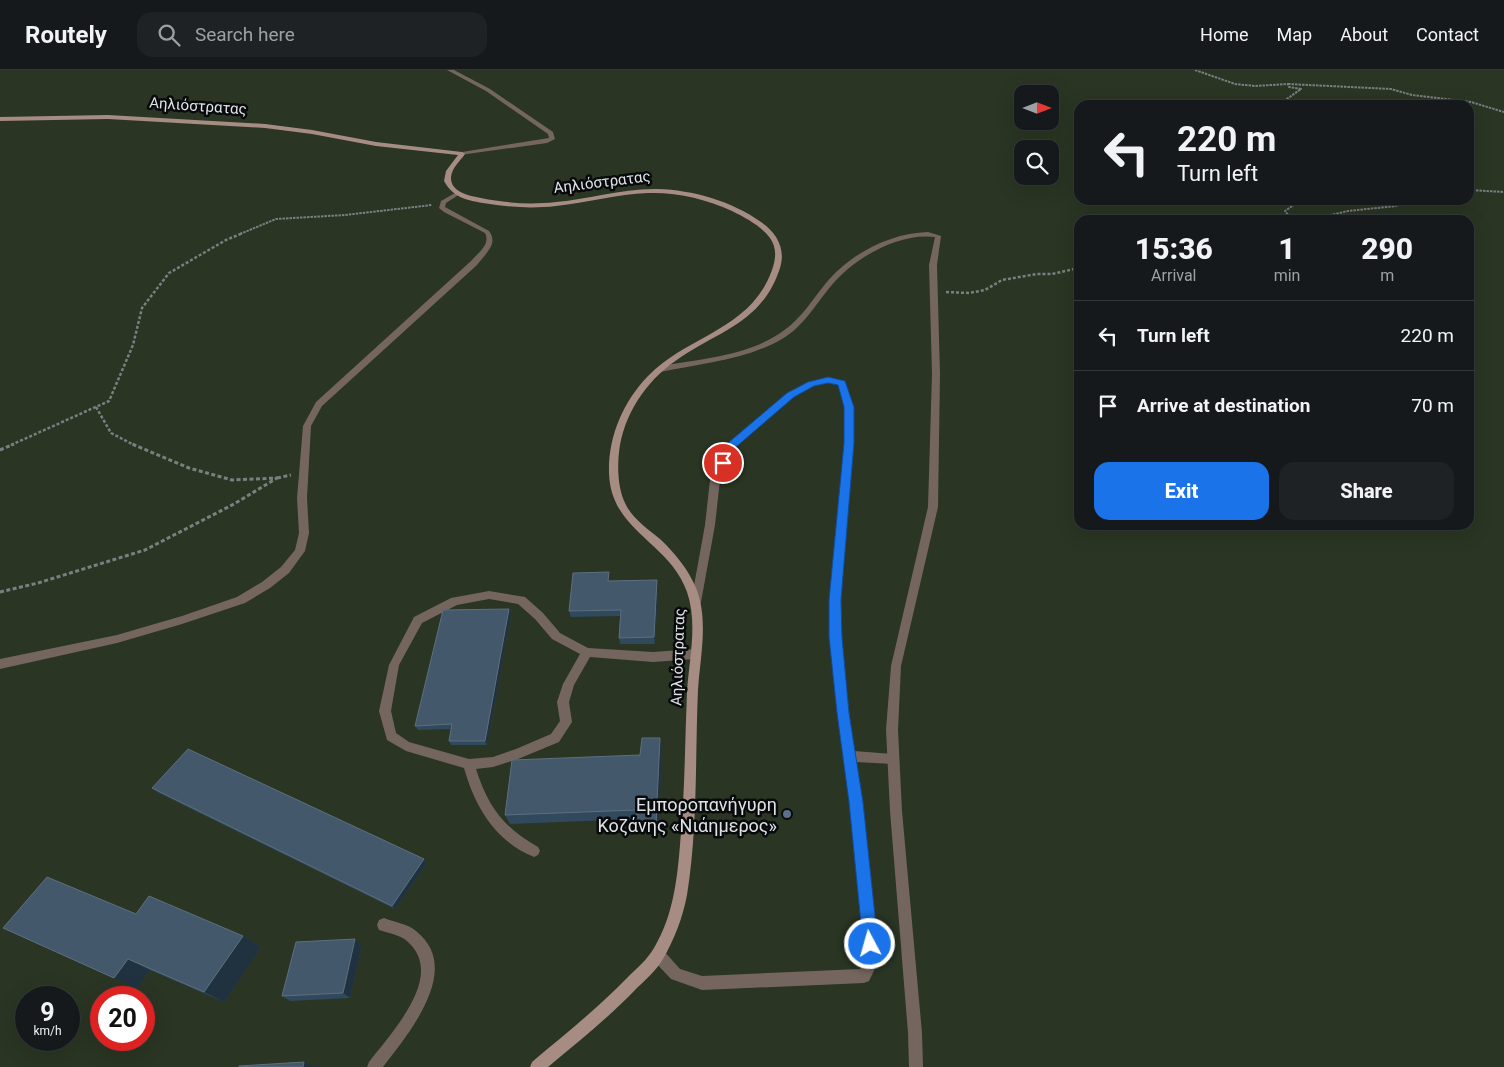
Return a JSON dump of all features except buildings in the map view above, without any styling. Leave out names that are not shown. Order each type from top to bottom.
[{"type":"street","points":[[0,664],[117,639],[241,600],[266,585],[285,570],[300,551],[304,533],[302,498],[306,436],[307,426],[312,413],[330,392],[387,344],[474,263],[490,244],[490,236],[487,232],[446,212],[442,208],[443,204],[457,194],[448,185],[447,177],[462,154],[547,142],[552,139],[551,133],[488,90],[450,70]]},
{"type":"street","name":"Αηλιόστρατας","points":[[0,119],[108,117],[265,126],[376,144],[462,154]]},
{"type":"street","name":"Αηλιόστρατας","points":[[457,194],[491,203],[538,206],[645,191],[660,191],[706,199],[743,214],[771,234],[779,250],[776,268],[760,299],[733,326],[660,368],[640,390],[630,406],[617,437],[613,457],[617,499],[631,521],[670,555],[687,580],[696,602],[684,865],[674,920],[658,955],[628,988],[537,1067]]},
{"type":"street","points":[[660,368],[727,355],[777,339],[800,322],[829,284],[858,258],[886,243],[921,234],[938,236],[939,240],[933,258],[936,382],[933,507],[896,666],[892,730],[916,1067]]},
{"type":"street","points":[[658,955],[676,974],[702,983],[864,976],[872,960],[856,802],[836,637],[836,590],[849,443],[849,407],[842,383],[828,380],[811,384],[790,395],[731,445],[715,480],[710,525],[696,602]]},
{"type":"street","points":[[588,652],[569,684],[563,702],[566,722],[555,738],[518,754],[493,762],[469,764],[406,746],[391,736],[385,711],[394,665],[418,620],[455,601],[489,594],[521,600],[540,616],[556,636],[588,652],[653,657],[695,654]]},
{"type":"street","points":[[849,756],[893,759]]},
{"type":"street","points":[[469,764],[476,790],[493,819],[515,842],[534,851]]},
{"type":"street","points":[[374,1067],[415,1012],[427,985],[428,967],[424,952],[412,936],[384,926]]},
{"type":"path","points":[[1195,70],[1235,84],[1255,86],[1288,84],[1361,89],[1391,88],[1412,95],[1454,100]]},
{"type":"path","points":[[1285,100],[1301,89],[1289,87],[1288,84]]},
{"type":"path","points":[[1474,103],[1504,112]]},
{"type":"path","points":[[1474,190],[1504,192]]},
{"type":"path","points":[[0,450],[109,400],[133,346],[142,308],[169,273],[226,240],[276,219],[345,215],[443,204]]},
{"type":"path","points":[[1288,215],[1285,212],[1294,205]]},
{"type":"path","points":[[1331,215],[1398,205]]},
{"type":"path","points":[[933,291],[969,293],[985,290],[1002,280],[1037,274],[1052,274],[1074,269]]},
{"type":"path","points":[[0,592],[38,583],[145,550],[234,504],[277,478],[232,480],[190,468],[158,456],[111,433],[96,407]]},
{"type":"green space","points":[[0,70],[1504,70],[1504,1067],[0,1067]]},
{"type":"place","name":"Εμποροπανήγυρη Κοζάνης «Νιάημερος»","points":[[787,814]]},
{"type":"route","points":[[723,463],[731,445],[790,395],[811,384],[828,380],[842,383],[849,407],[849,443],[842,504],[835,600],[836,637],[843,713],[856,802],[870,944]]}]
